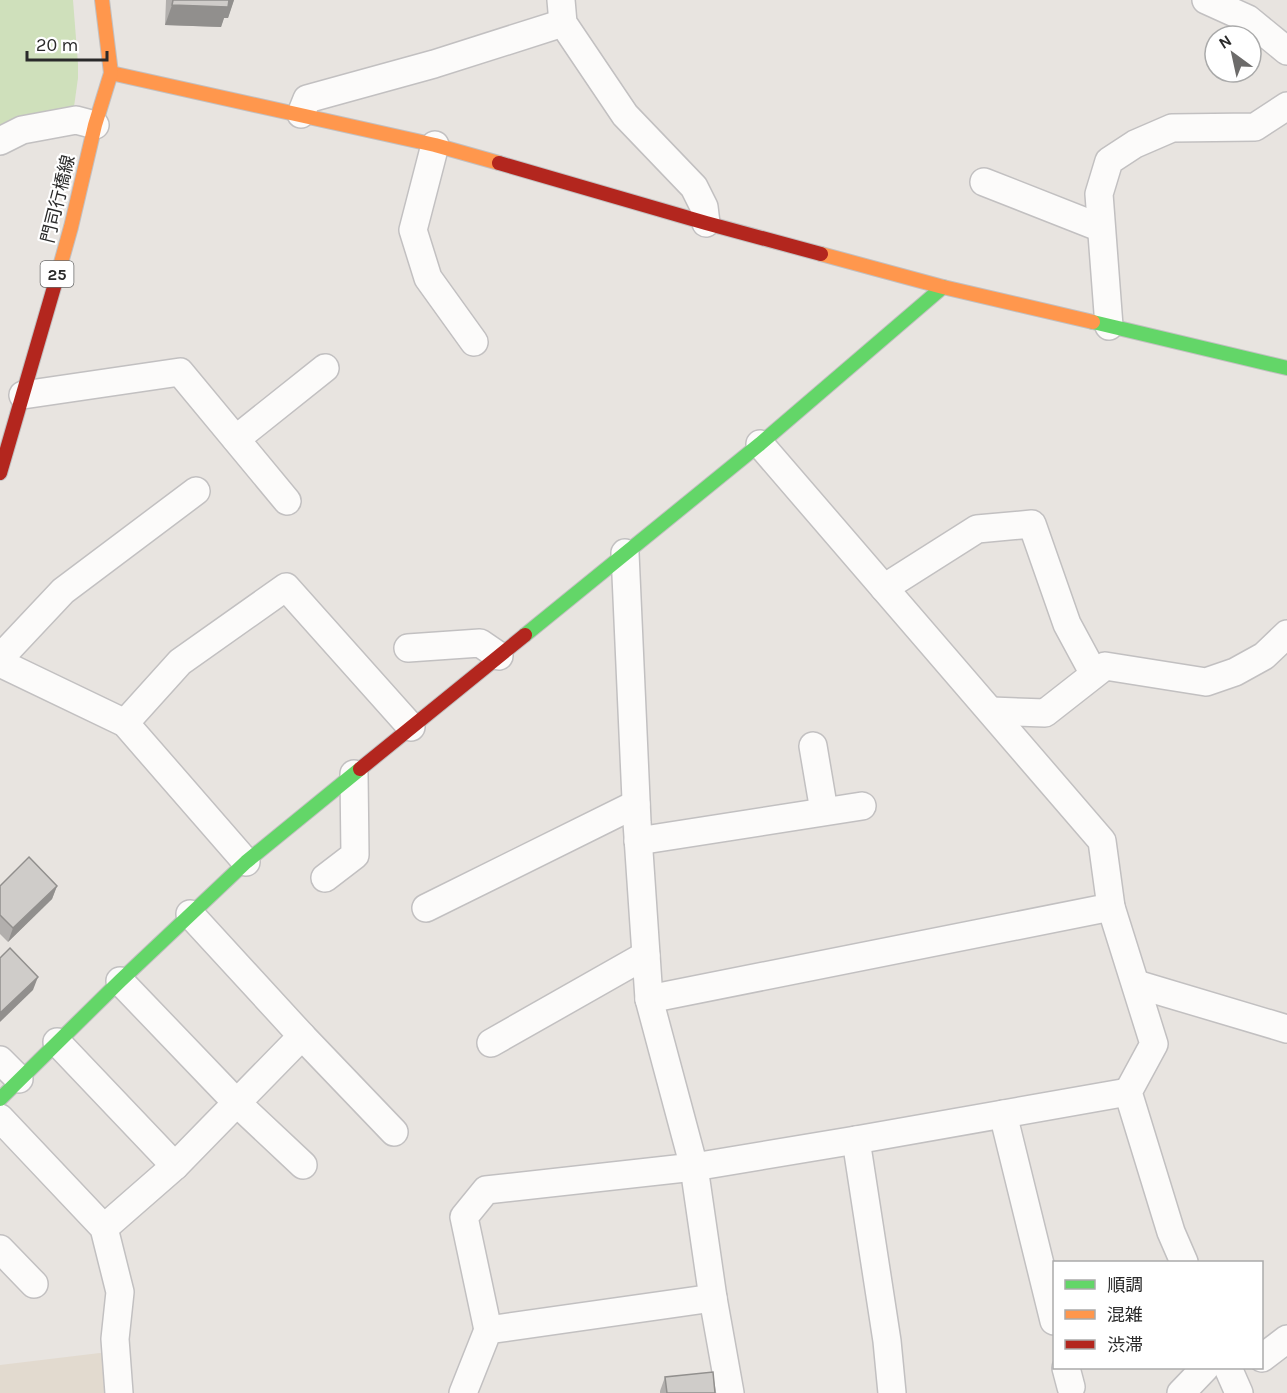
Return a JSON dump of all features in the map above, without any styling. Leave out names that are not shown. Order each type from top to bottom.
[{"type":"street","name":"門司行橋線","points":[[0,473],[71,227],[95,125],[111,74],[102,0]]},
{"type":"street","points":[[1206,0],[1248,19],[1287,51]]},
{"type":"street","points":[[301,114],[307,99],[434,64],[562,11],[625,115],[693,187],[704,207],[706,223]]},
{"type":"street","points":[[111,74],[435,145],[706,223],[943,287],[1287,368]]},
{"type":"street","points":[[1109,326],[1099,194],[1108,161],[1135,144],[1172,128],[1255,127],[1287,106]]},
{"type":"street","points":[[0,141],[22,130],[76,120],[95,125]]},
{"type":"street","points":[[435,145],[413,230],[428,278],[474,342]]},
{"type":"street","points":[[984,182],[1101,228]]},
{"type":"street","points":[[0,1100],[120,981],[246,862],[760,444],[943,287]]},
{"type":"street","points":[[236,438],[325,368]]},
{"type":"street","points":[[22,395],[180,372],[287,501]]},
{"type":"street","points":[[760,444],[1102,841],[1111,907],[1154,1044],[1128,1092],[1171,1232],[1183,1261]]},
{"type":"street","points":[[0,658],[63,591],[196,491]]},
{"type":"street","points":[[884,588],[977,529],[1035,515],[1032,524],[1067,624],[1094,674]]},
{"type":"street","points":[[625,554],[636,804],[649,999],[694,1167],[713,1298],[730,1393]]},
{"type":"street","points":[[125,723],[180,663],[286,587],[411,727]]},
{"type":"street","points":[[991,711],[1045,713],[1105,666],[1206,682],[1234,672],[1264,656],[1287,634]]},
{"type":"street","points":[[408,648],[480,643],[499,656]]},
{"type":"street","points":[[0,663],[125,723],[246,862]]},
{"type":"street","points":[[813,746],[824,812]]},
{"type":"street","points":[[325,878],[356,855],[354,774]]},
{"type":"street","points":[[426,908],[636,804]]},
{"type":"street","points":[[638,841],[862,806]]},
{"type":"street","points":[[649,999],[1111,907]]},
{"type":"street","points":[[190,914],[394,1132]]},
{"type":"street","points":[[491,1043],[646,955]]},
{"type":"street","points":[[120,981],[237,1103],[303,1165]]},
{"type":"street","points":[[1136,984],[1287,1029]]},
{"type":"street","points":[[104,1228],[175,1166],[302,1036]]},
{"type":"street","points":[[57,1042],[175,1166]]},
{"type":"street","points":[[0,1060],[19,1079]]},
{"type":"street","points":[[463,1393],[488,1330],[464,1217],[486,1190],[694,1167],[1128,1092]]},
{"type":"street","points":[[1003,1114],[1053,1317]]},
{"type":"street","points":[[0,1118],[104,1228],[120,1292],[115,1339],[118,1393]]},
{"type":"street","points":[[856,1140],[887,1341],[892,1393]]},
{"type":"street","points":[[0,1249],[34,1284]]},
{"type":"street","points":[[488,1330],[713,1298]]},
{"type":"street","points":[[1263,1357],[1287,1338]]},
{"type":"street","points":[[1181,1393],[1204,1369]]},
{"type":"shaded area","points":[[108,1352],[111,1393],[0,1393],[0,1365]]},
{"type":"green space","points":[[0,0],[73,0],[78,78],[73,114],[0,134]]},
{"type":"building","points":[[173,0],[229,0],[228,7],[172,5]]},
{"type":"building","points":[[29,857],[57,886],[13,928],[0,915],[0,886]]},
{"type":"building","points":[[10,948],[38,977],[0,1013],[0,958]]},
{"type":"building","points":[[713,1372],[715,1393],[667,1393],[665,1377]]},
{"type":"traffic: fast","points":[[525,635],[760,444],[943,287]]},
{"type":"traffic: fast","points":[[1093,322],[1287,368]]},
{"type":"traffic: fast","points":[[0,1099],[246,862],[360,769]]},
{"type":"traffic: slow","points":[[59,270],[95,125],[111,73],[102,0]]},
{"type":"traffic: slow","points":[[111,73],[435,145],[499,163]]},
{"type":"traffic: slow","points":[[821,254],[943,287],[1093,322]]},
{"type":"traffic: jam","points":[[499,163],[821,254]]},
{"type":"traffic: jam","points":[[0,473],[59,270]]},
{"type":"traffic: jam","points":[[360,769],[525,635]]}]
